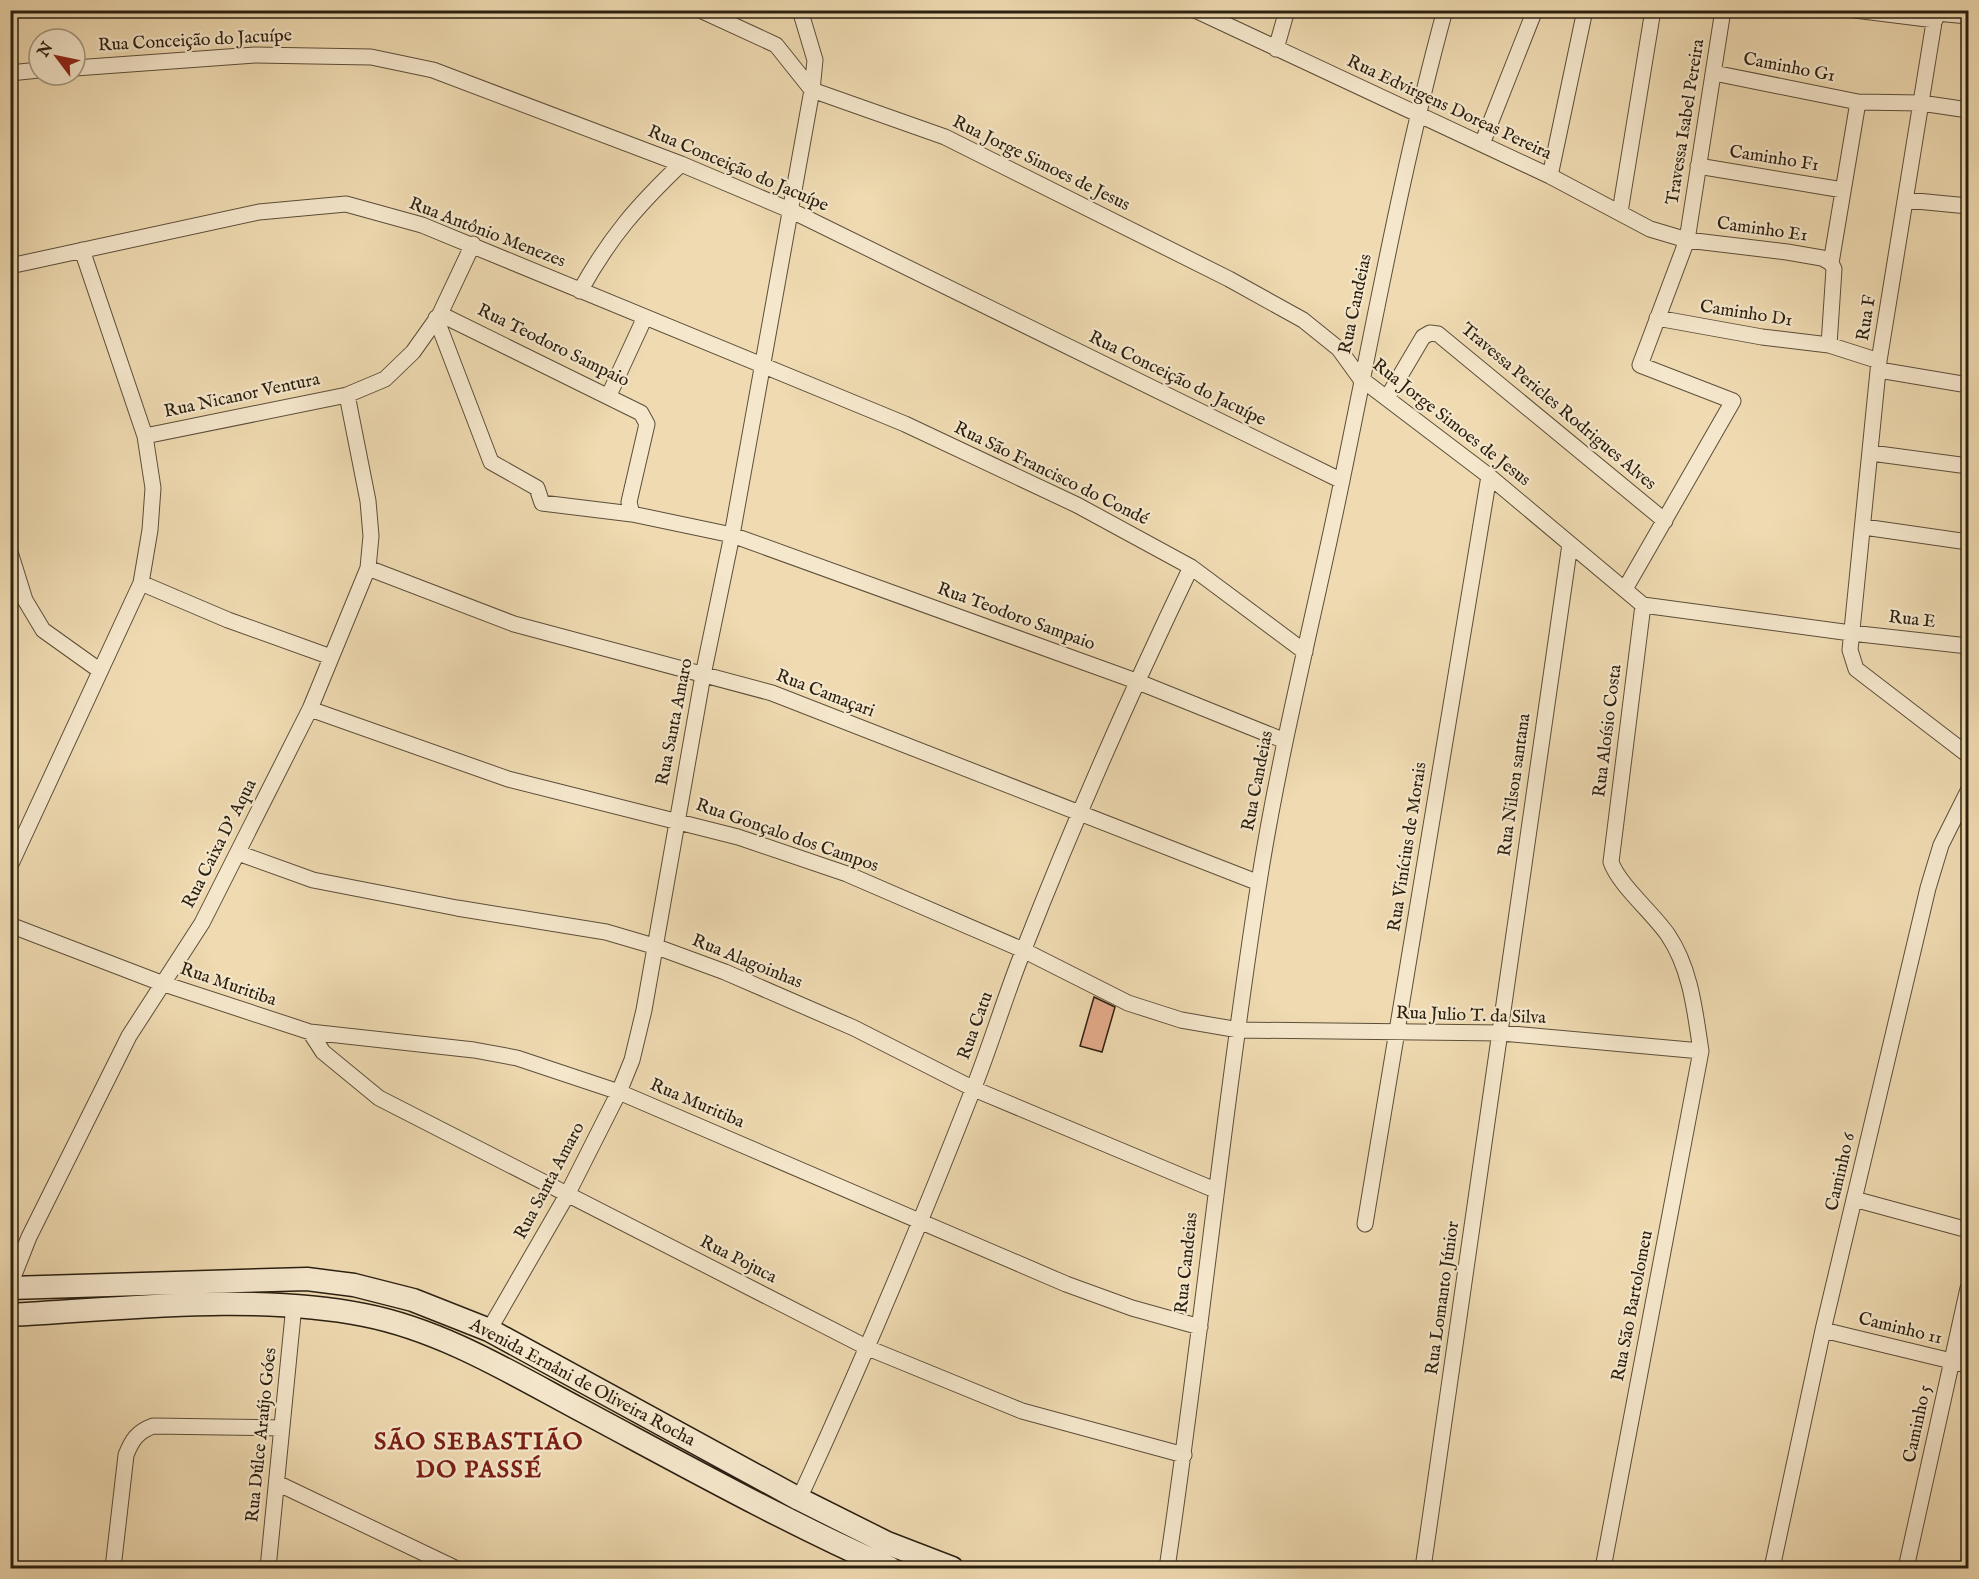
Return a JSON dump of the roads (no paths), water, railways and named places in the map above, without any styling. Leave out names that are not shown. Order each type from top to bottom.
[{"type":"main road","name":"Avenida Ernâni de Oliveira Rocha","points":[[10,1287],[307,1279],[354,1285],[413,1300],[489,1330],[887,1544],[952,1569]]},
{"type":"main road","name":"Avenida Ernâni de Oliveira Rocha","points":[[10,1315],[226,1305],[294,1305],[364,1315],[414,1328],[473,1353],[789,1521],[890,1569]]},
{"type":"street","points":[[700,10],[776,45],[812,90]]},
{"type":"street","name":"Rua Santa Amaro","points":[[489,1330],[567,1195],[619,1092],[632,1060],[657,947],[676,820],[732,535],[760,365],[792,211],[812,90],[815,60],[800,10]]},
{"type":"street","name":"Rua Edvirgens Doreas Pereira","points":[[1195,10],[1551,176],[1650,229],[1687,240]]},
{"type":"street","points":[[1276,49],[1287,10]]},
{"type":"street","name":"Rua Candeias","points":[[1167,1569],[1184,1455],[1215,1190],[1259,883],[1285,741],[1342,481],[1360,378],[1417,114],[1445,10]]},
{"type":"street","points":[[1482,144],[1534,10]]},
{"type":"street","points":[[1551,176],[1585,10]]},
{"type":"street","points":[[1620,212],[1653,10]]},
{"type":"street","name":"Travessa Isabel Pereira","points":[[1665,521],[1733,401],[1640,365],[1687,240],[1724,10]]},
{"type":"street","points":[[1855,10],[1968,16]]},
{"type":"street","name":"Rua F","points":[[1936,15],[1879,366],[1864,527],[1851,633],[1851,657],[1856,669],[1968,755]]},
{"type":"street","name":"Rua Conceição do Jacuípe","points":[[87,67],[255,55],[371,57],[432,70],[511,97],[681,164],[792,211],[1342,481]]},
{"type":"street","points":[[10,73],[27,71]]},
{"type":"street","name":"Caminho G1","points":[[1714,73],[1858,102],[1922,103],[1968,110]]},
{"type":"street","name":"Rua Jorge Simoes de Jesus","points":[[812,90],[945,137],[1229,279],[1303,320],[1339,349],[1360,378],[1489,476],[1643,604]]},
{"type":"street","points":[[1829,345],[1834,269],[1831,263],[1858,102]]},
{"type":"street","points":[[580,291],[603,250],[623,223],[681,164]]},
{"type":"street","name":"Caminho F1","points":[[1698,166],[1843,190]]},
{"type":"street","points":[[1905,200],[1968,206]]},
{"type":"street","name":"Rua Antônio Menezes","points":[[10,266],[259,212],[346,204],[422,225],[473,244],[760,365]]},
{"type":"street","name":"Caminho E1","points":[[1687,240],[1786,252],[1821,258],[1831,263]]},
{"type":"street","name":"Rua Nicanor Ventura","points":[[146,436],[347,395],[385,379],[412,352],[438,316],[473,244]]},
{"type":"street","name":"Rua Nicanor Ventura","points":[[10,866],[141,583],[150,530],[153,488],[146,436],[82,250]]},
{"type":"street","name":"Rua Teodoro Sampaio","points":[[438,316],[633,406],[645,418],[647,424],[629,502],[632,514]]},
{"type":"street","name":"Rua Teodoro Sampaio","points":[[438,316],[491,462],[537,488],[542,502],[632,514],[732,535],[1136,681],[1285,741]]},
{"type":"street","points":[[609,395],[645,317]]},
{"type":"street","name":"Caminho D1","points":[[1657,318],[1762,337],[1829,345],[1879,366],[1968,385]]},
{"type":"street","name":"Travessa Pericles Rodrigues Alves","points":[[1386,398],[1423,337],[1430,333],[1438,334],[1665,521]]},
{"type":"street","name":"Rua São Francisco do Condé","points":[[760,365],[905,424],[1077,505],[1191,567],[1305,652]]},
{"type":"street","name":"Rua Caixa D' Aqua","points":[[10,1287],[29,1237],[129,1036],[161,983],[202,923],[310,710],[368,568],[371,536],[368,501],[347,395]]},
{"type":"street","points":[[1871,453],[1968,466]]},
{"type":"street","name":"Rua Vinícius de Morais","points":[[1365,1224],[1489,476]]},
{"type":"street","points":[[1624,589],[1665,521]]},
{"type":"street","points":[[1864,527],[1968,542]]},
{"type":"street","name":"Rua Nilson santana","points":[[1502,1033],[1570,544]]},
{"type":"street","points":[[10,552],[25,600],[42,630],[99,670]]},
{"type":"street","name":"Rua Catu","points":[[800,1499],[868,1348],[921,1220],[974,1089],[1023,950],[1080,813],[1136,681],[1191,567]]},
{"type":"street","name":"Rua Camaçari","points":[[368,568],[514,624],[772,693],[1259,883]]},
{"type":"street","points":[[141,583],[228,620],[331,657]]},
{"type":"street","points":[[1643,604],[1851,633]]},
{"type":"street","name":"Rua Aloísio Costa","points":[[1643,604],[1611,862],[1621,880],[1647,907],[1670,938],[1683,965],[1687,975],[1701,1051]]},
{"type":"street","name":"Rua E","points":[[1851,633],[1968,646]]},
{"type":"street","name":"Rua Gonçalo dos Campos","points":[[310,710],[508,779],[738,837],[847,874],[1023,950],[1128,1003],[1181,1020],[1239,1030]]},
{"type":"street","name":"Caminho 6","points":[[1772,1569],[1823,1330],[1928,888],[1941,845],[1968,791]]},
{"type":"street","name":"Rua Alagoinhas","points":[[238,853],[313,880],[458,908],[606,932],[657,947],[854,1028],[974,1089],[1215,1190]]},
{"type":"street","name":"Rua Muritiba","points":[[10,925],[161,983],[310,1032],[474,1050],[517,1058],[619,1092],[1066,1284],[1132,1308],[1200,1327]]},
{"type":"street","name":"Rua Julio T. da Silva","points":[[1239,1030],[1502,1033],[1701,1051]]},
{"type":"street","name":"Rua Pojuca","points":[[310,1032],[323,1052],[379,1098],[868,1348],[1022,1411],[1184,1455]]},
{"type":"street","name":"Rua Lomanto Júnior","points":[[1423,1569],[1502,1033]]},
{"type":"street","name":"Rua São Bartolomeu","points":[[1603,1569],[1701,1051]]},
{"type":"street","points":[[1854,1199],[1968,1230]]},
{"type":"street","name":"Caminho 5","points":[[1906,1569],[1968,1288]]},
{"type":"street","name":"Rua Dúlce Araújo Góes","points":[[268,1569],[294,1305]]},
{"type":"street","name":"Caminho 11","points":[[1823,1330],[1968,1365]]},
{"type":"street","points":[[113,1569],[126,1455],[132,1441],[141,1430],[153,1426],[282,1428]]},
{"type":"street","points":[[277,1483],[434,1563],[455,1569]]},
{"type":"district","name":"SÃO SEBASTIÃO DO PASSÉ","points":[[479,1456]]}]
